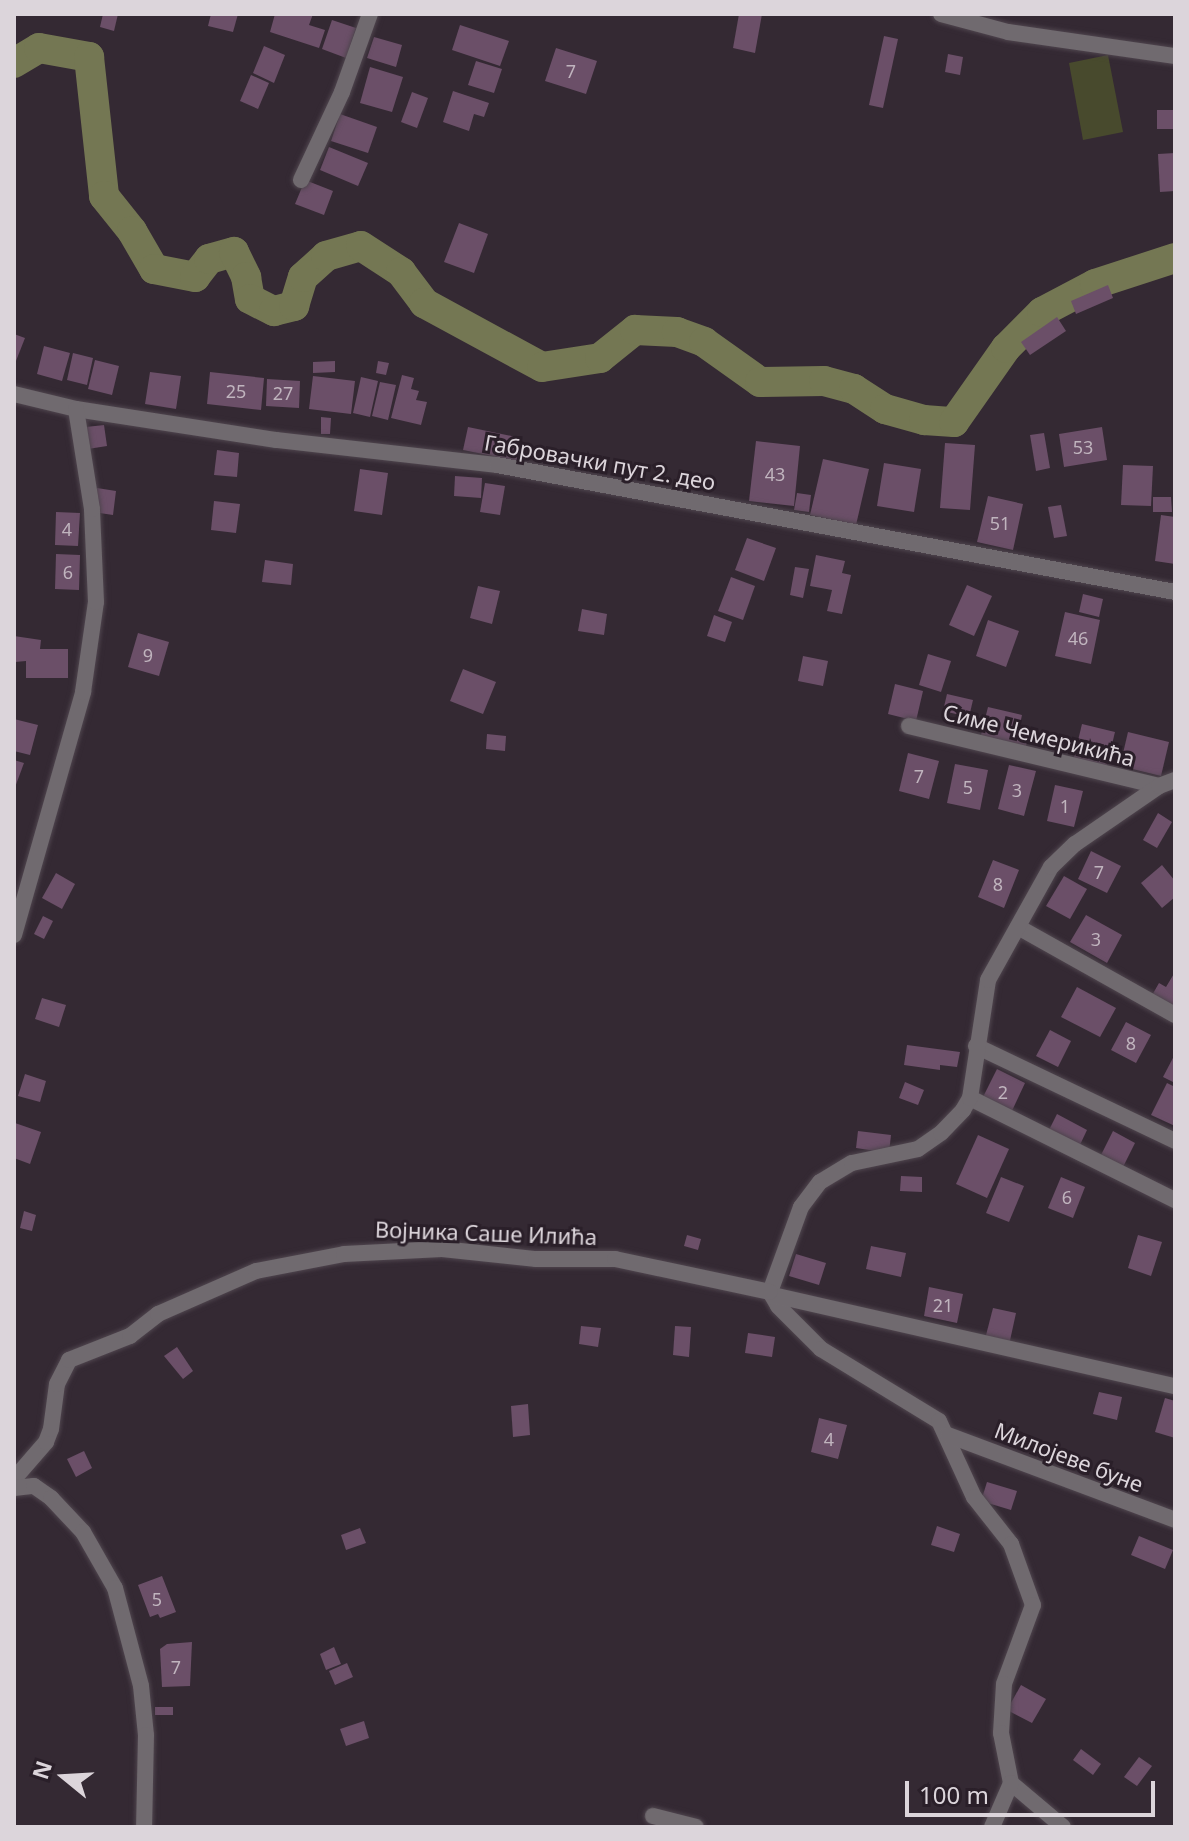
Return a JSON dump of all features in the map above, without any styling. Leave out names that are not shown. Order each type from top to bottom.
[{"type":"street","points":[[301,180],[342,92],[370,14]]},
{"type":"street","points":[[941,14],[1008,32],[1175,56]]},
{"type":"street","name":"Габровачки пут 2. део","points":[[14,394],[76,409],[277,440],[497,465],[1175,592]]},
{"type":"street","points":[[14,935],[83,692],[96,602],[92,509],[76,409]]},
{"type":"street","name":"Симе Чемерикића","points":[[909,726],[1159,786]]},
{"type":"street","points":[[774,1298],[801,1207],[820,1182],[852,1163],[918,1149],[953,1123],[970,1098],[988,980],[1040,882],[1062,855],[1159,786],[1175,780]]},
{"type":"street","points":[[1018,927],[1175,1015]]},
{"type":"street","points":[[976,1046],[1175,1141]]},
{"type":"street","points":[[970,1098],[1175,1200]]},
{"type":"street","name":"Војника Саше Илића","points":[[14,1479],[46,1442],[51,1429],[57,1384],[69,1360],[130,1336],[158,1314],[256,1271],[344,1254],[442,1249],[536,1259],[615,1259],[774,1298],[1175,1386]]},
{"type":"street","name":"Милојеве буне","points":[[774,1298],[821,1349],[939,1421],[974,1497],[1011,1544],[1033,1605],[1004,1684],[1001,1733],[1011,1783]]},
{"type":"street","name":"Милојеве буне","points":[[948,1435],[1175,1520]]},
{"type":"street","points":[[14,1488],[34,1486],[51,1498],[83,1532],[115,1588],[141,1686],[146,1735],[144,1827]]},
{"type":"street","points":[[992,1827],[1011,1783],[1063,1827]]},
{"type":"street","points":[[653,1816],[696,1827]]},
{"type":"green space","points":[[1108,55],[1123,132],[1083,140],[1069,63]]},
{"type":"building","points":[[103,14],[118,14],[114,31],[100,27]]},
{"type":"building","points":[[211,14],[238,14],[233,32],[208,26]]},
{"type":"building","points":[[275,14],[313,14],[309,25],[325,30],[319,48],[270,32]]},
{"type":"building","points":[[739,14],[762,14],[755,53],[733,48]]},
{"type":"building","points":[[332,20],[356,28],[346,58],[322,49]]},
{"type":"building","points":[[460,25],[509,41],[500,66],[452,50]]},
{"type":"building","points":[[884,36],[898,39],[883,108],[869,105]]},
{"type":"building","points":[[374,37],[402,45],[396,67],[367,58]]},
{"type":"building","points":[[264,46],[285,55],[274,83],[253,73]]},
{"type":"building","points":[[556,48],[597,61],[586,94],[545,81]]},
{"type":"building","points":[[948,54],[963,57],[960,75],[945,72]]},
{"type":"building","points":[[476,61],[502,69],[494,93],[468,85]]},
{"type":"building","points":[[370,67],[403,77],[392,112],[360,103]]},
{"type":"building","points":[[251,75],[269,83],[258,109],[240,101]]},
{"type":"building","points":[[453,91],[489,103],[484,117],[474,114],[469,131],[443,122]]},
{"type":"building","points":[[412,92],[428,98],[417,128],[401,122]]},
{"type":"building","points":[[1157,110],[1175,110],[1175,129],[1157,129]]},
{"type":"building","points":[[340,114],[377,127],[368,153],[331,141]]},
{"type":"building","points":[[329,147],[368,163],[358,186],[320,170]]},
{"type":"building","points":[[1175,153],[1175,191],[1160,192],[1158,154]]},
{"type":"building","points":[[305,180],[333,191],[324,215],[295,204]]},
{"type":"building","points":[[459,223],[488,234],[474,273],[444,262]]},
{"type":"building","points":[[1108,285],[1113,298],[1076,314],[1071,301]]},
{"type":"building","points":[[1057,317],[1066,331],[1030,355],[1021,342]]},
{"type":"building","points":[[14,334],[25,338],[14,366]]},
{"type":"building","points":[[44,346],[70,353],[62,381],[37,374]]},
{"type":"building","points":[[73,353],[93,358],[87,385],[67,380]]},
{"type":"building","points":[[95,360],[119,366],[112,395],[88,389]]},
{"type":"building","points":[[335,361],[335,372],[313,373],[313,362]]},
{"type":"building","points":[[378,361],[389,363],[386,375],[376,373]]},
{"type":"building","points":[[150,372],[181,376],[176,409],[145,404]]},
{"type":"building","points":[[210,372],[264,378],[261,410],[207,404]]},
{"type":"building","points":[[402,375],[414,378],[411,389],[419,391],[416,400],[427,402],[421,425],[391,418]]},
{"type":"building","points":[[313,376],[355,381],[351,414],[309,409]]},
{"type":"building","points":[[361,377],[378,381],[370,417],[353,413]]},
{"type":"building","points":[[267,379],[300,381],[299,408],[266,406]]},
{"type":"building","points":[[380,382],[396,385],[388,420],[372,416]]},
{"type":"building","points":[[321,417],[331,418],[330,434],[321,434]]},
{"type":"building","points":[[104,425],[107,446],[88,449],[86,427]]},
{"type":"building","points":[[468,427],[521,438],[517,461],[463,450]]},
{"type":"building","points":[[1102,427],[1107,460],[1064,467],[1059,434]]},
{"type":"building","points":[[1044,433],[1050,468],[1036,471],[1030,435]]},
{"type":"building","points":[[756,441],[800,446],[794,506],[749,501]]},
{"type":"building","points":[[945,443],[975,445],[970,510],[940,508]]},
{"type":"building","points":[[217,450],[239,453],[237,477],[214,475]]},
{"type":"building","points":[[823,459],[869,469],[856,525],[810,515]]},
{"type":"building","points":[[884,463],[921,469],[914,512],[877,506]]},
{"type":"building","points":[[1123,465],[1153,466],[1151,506],[1121,505]]},
{"type":"building","points":[[360,469],[388,473],[382,515],[354,511]]},
{"type":"building","points":[[455,476],[482,478],[481,498],[454,496]]},
{"type":"building","points":[[485,483],[505,486],[500,515],[480,512]]},
{"type":"building","points":[[97,488],[116,491],[113,515],[93,512]]},
{"type":"building","points":[[797,493],[811,495],[809,512],[794,510]]},
{"type":"building","points":[[988,496],[1023,504],[1013,550],[977,542]]},
{"type":"building","points":[[1153,497],[1171,497],[1172,512],[1153,512]]},
{"type":"building","points":[[214,501],[240,504],[236,533],[211,530]]},
{"type":"building","points":[[1061,505],[1067,536],[1054,538],[1048,507]]},
{"type":"building","points":[[56,512],[80,513],[78,546],[55,545]]},
{"type":"building","points":[[1161,515],[1175,517],[1175,564],[1155,561]]},
{"type":"building","points":[[747,538],[776,548],[764,581],[735,570]]},
{"type":"building","points":[[56,554],[80,555],[79,590],[55,589]]},
{"type":"building","points":[[816,555],[845,561],[842,573],[851,575],[842,614],[827,611],[832,590],[810,586]]},
{"type":"building","points":[[265,560],[293,564],[291,585],[262,582]]},
{"type":"building","points":[[795,567],[809,569],[803,598],[790,595]]},
{"type":"building","points":[[731,577],[755,586],[743,620],[718,611]]},
{"type":"building","points":[[967,585],[992,596],[974,636],[949,625]]},
{"type":"building","points":[[478,586],[500,591],[492,624],[470,618]]},
{"type":"building","points":[[1083,594],[1103,599],[1099,617],[1079,612]]},
{"type":"building","points":[[582,609],[607,614],[604,635],[578,631]]},
{"type":"building","points":[[1065,612],[1100,620],[1091,664],[1055,656]]},
{"type":"building","points":[[714,615],[732,622],[725,642],[707,636]]},
{"type":"building","points":[[988,620],[1019,631],[1006,667],[976,656]]},
{"type":"building","points":[[138,633],[169,642],[159,676],[128,667]]},
{"type":"building","points":[[14,636],[41,640],[40,649],[68,649],[68,678],[26,678],[26,661],[15,662]]},
{"type":"building","points":[[928,654],[951,661],[941,692],[919,685]]},
{"type":"building","points":[[803,656],[828,661],[823,686],[798,681]]},
{"type":"building","points":[[463,669],[496,682],[483,714],[450,701]]},
{"type":"building","points":[[895,684],[923,691],[916,721],[888,714]]},
{"type":"building","points":[[947,694],[973,700],[969,717],[943,711]]},
{"type":"building","points":[[988,707],[1022,715],[1019,729],[1029,732],[1025,751],[980,739]]},
{"type":"building","points":[[14,719],[38,725],[30,755],[14,751]]},
{"type":"building","points":[[1082,724],[1115,732],[1106,769],[1073,761]]},
{"type":"building","points":[[1128,732],[1169,742],[1161,776],[1120,766]]},
{"type":"building","points":[[487,734],[506,736],[505,751],[486,749]]},
{"type":"building","points":[[908,753],[939,761],[929,799],[899,791]]},
{"type":"building","points":[[14,760],[24,763],[14,790]]},
{"type":"building","points":[[955,764],[988,770],[980,810],[947,803]]},
{"type":"building","points":[[1009,765],[1036,771],[1024,816],[998,809]]},
{"type":"building","points":[[1055,785],[1083,791],[1074,827],[1047,821]]},
{"type":"building","points":[[1158,813],[1172,822],[1157,848],[1143,840]]},
{"type":"building","points":[[1091,851],[1121,866],[1107,893],[1078,879]]},
{"type":"building","points":[[993,860],[1019,870],[1004,908],[978,897]]},
{"type":"building","points":[[1162,865],[1175,881],[1175,897],[1162,908],[1141,883]]},
{"type":"building","points":[[56,873],[75,884],[62,909],[42,898]]},
{"type":"building","points":[[1064,876],[1087,889],[1070,919],[1046,906]]},
{"type":"building","points":[[1086,915],[1122,935],[1107,963],[1070,942]]},
{"type":"building","points":[[43,916],[53,921],[44,939],[34,934]]},
{"type":"building","points":[[1175,972],[1175,1011],[1151,997],[1159,983],[1166,987]]},
{"type":"building","points":[[1077,987],[1116,1008],[1100,1037],[1061,1017]]},
{"type":"building","points":[[42,998],[66,1005],[59,1027],[35,1019]]},
{"type":"building","points":[[1126,1022],[1151,1035],[1136,1063],[1111,1050]]},
{"type":"building","points":[[1050,1030],[1071,1041],[1058,1067],[1036,1056]]},
{"type":"building","points":[[907,1045],[960,1052],[957,1067],[940,1065],[940,1070],[904,1065]]},
{"type":"building","points":[[1175,1054],[1175,1083],[1163,1077]]},
{"type":"building","points":[[997,1069],[1025,1083],[1010,1115],[981,1101]]},
{"type":"building","points":[[25,1074],[46,1081],[40,1102],[18,1096]]},
{"type":"building","points":[[905,1082],[924,1090],[918,1105],[899,1098]]},
{"type":"building","points":[[1167,1083],[1175,1087],[1175,1126],[1151,1115]]},
{"type":"building","points":[[1057,1114],[1087,1130],[1078,1149],[1047,1134]]},
{"type":"building","points":[[15,1123],[41,1132],[30,1164],[14,1158]]},
{"type":"building","points":[[858,1131],[891,1135],[889,1153],[856,1148]]},
{"type":"building","points":[[1113,1131],[1135,1143],[1121,1171],[1099,1159]]},
{"type":"building","points":[[978,1135],[1009,1149],[987,1198],[956,1184]]},
{"type":"building","points":[[901,1176],[922,1177],[922,1192],[900,1191]]},
{"type":"building","points":[[1001,1177],[1024,1186],[1009,1222],[986,1213]]},
{"type":"building","points":[[1061,1177],[1085,1187],[1073,1218],[1048,1208]]},
{"type":"building","points":[[24,1211],[36,1215],[32,1231],[20,1228]]},
{"type":"building","points":[[482,1230],[495,1230],[494,1244],[481,1243]]},
{"type":"building","points":[[449,1235],[450,1246],[429,1247],[428,1236]]},
{"type":"building","points":[[687,1235],[701,1239],[698,1250],[684,1246]]},
{"type":"building","points":[[1138,1235],[1162,1242],[1151,1276],[1128,1268]]},
{"type":"building","points":[[871,1246],[906,1253],[901,1277],[866,1269]]},
{"type":"building","points":[[796,1254],[826,1263],[819,1285],[789,1276]]},
{"type":"building","points":[[929,1287],[963,1294],[957,1323],[924,1316]]},
{"type":"building","points":[[993,1308],[1016,1313],[1009,1345],[985,1339]]},
{"type":"building","points":[[581,1326],[601,1328],[598,1347],[579,1344]]},
{"type":"building","points":[[675,1326],[691,1327],[689,1357],[673,1355]]},
{"type":"building","points":[[748,1333],[775,1337],[772,1357],[745,1353]]},
{"type":"building","points":[[177,1347],[193,1371],[183,1379],[164,1356]]},
{"type":"building","points":[[1099,1392],[1122,1397],[1117,1420],[1093,1414]]},
{"type":"building","points":[[1165,1398],[1175,1401],[1175,1438],[1155,1432]]},
{"type":"building","points":[[528,1404],[530,1435],[513,1437],[511,1406]]},
{"type":"building","points":[[819,1418],[847,1425],[838,1459],[811,1452]]},
{"type":"building","points":[[84,1451],[92,1468],[76,1477],[67,1459]]},
{"type":"building","points":[[987,1482],[1017,1491],[1011,1510],[981,1501]]},
{"type":"building","points":[[937,1526],[960,1534],[954,1552],[931,1545]]},
{"type":"building","points":[[360,1528],[366,1543],[346,1550],[341,1535]]},
{"type":"building","points":[[1139,1536],[1173,1550],[1165,1569],[1131,1555]]},
{"type":"building","points":[[162,1576],[176,1612],[160,1618],[158,1614],[150,1617],[138,1585]]},
{"type":"building","points":[[192,1642],[190,1686],[162,1687],[160,1649],[167,1644]]},
{"type":"building","points":[[334,1647],[341,1664],[326,1670],[320,1654]]},
{"type":"building","points":[[347,1663],[353,1677],[335,1685],[329,1671]]},
{"type":"building","points":[[1021,1685],[1046,1699],[1032,1723],[1007,1710]]},
{"type":"building","points":[[155,1707],[173,1707],[173,1715],[155,1715]]},
{"type":"building","points":[[364,1721],[369,1738],[346,1746],[340,1729]]},
{"type":"building","points":[[1081,1749],[1101,1764],[1093,1775],[1073,1760]]},
{"type":"building","points":[[1139,1757],[1152,1766],[1137,1786],[1124,1777]]},
{"type":"waterway","points":[[14,63],[39,48],[89,57],[104,196],[132,231],[154,269],[195,277],[209,259],[234,252],[246,277],[250,299],[274,311],[294,306],[303,277],[326,256],[361,246],[401,272],[424,303],[542,367],[600,358],[635,330],[677,332],[704,342],[760,382],[824,381],[854,389],[885,409],[924,420],[954,422],[1006,348],[1042,312],[1095,284],[1175,258]]}]
